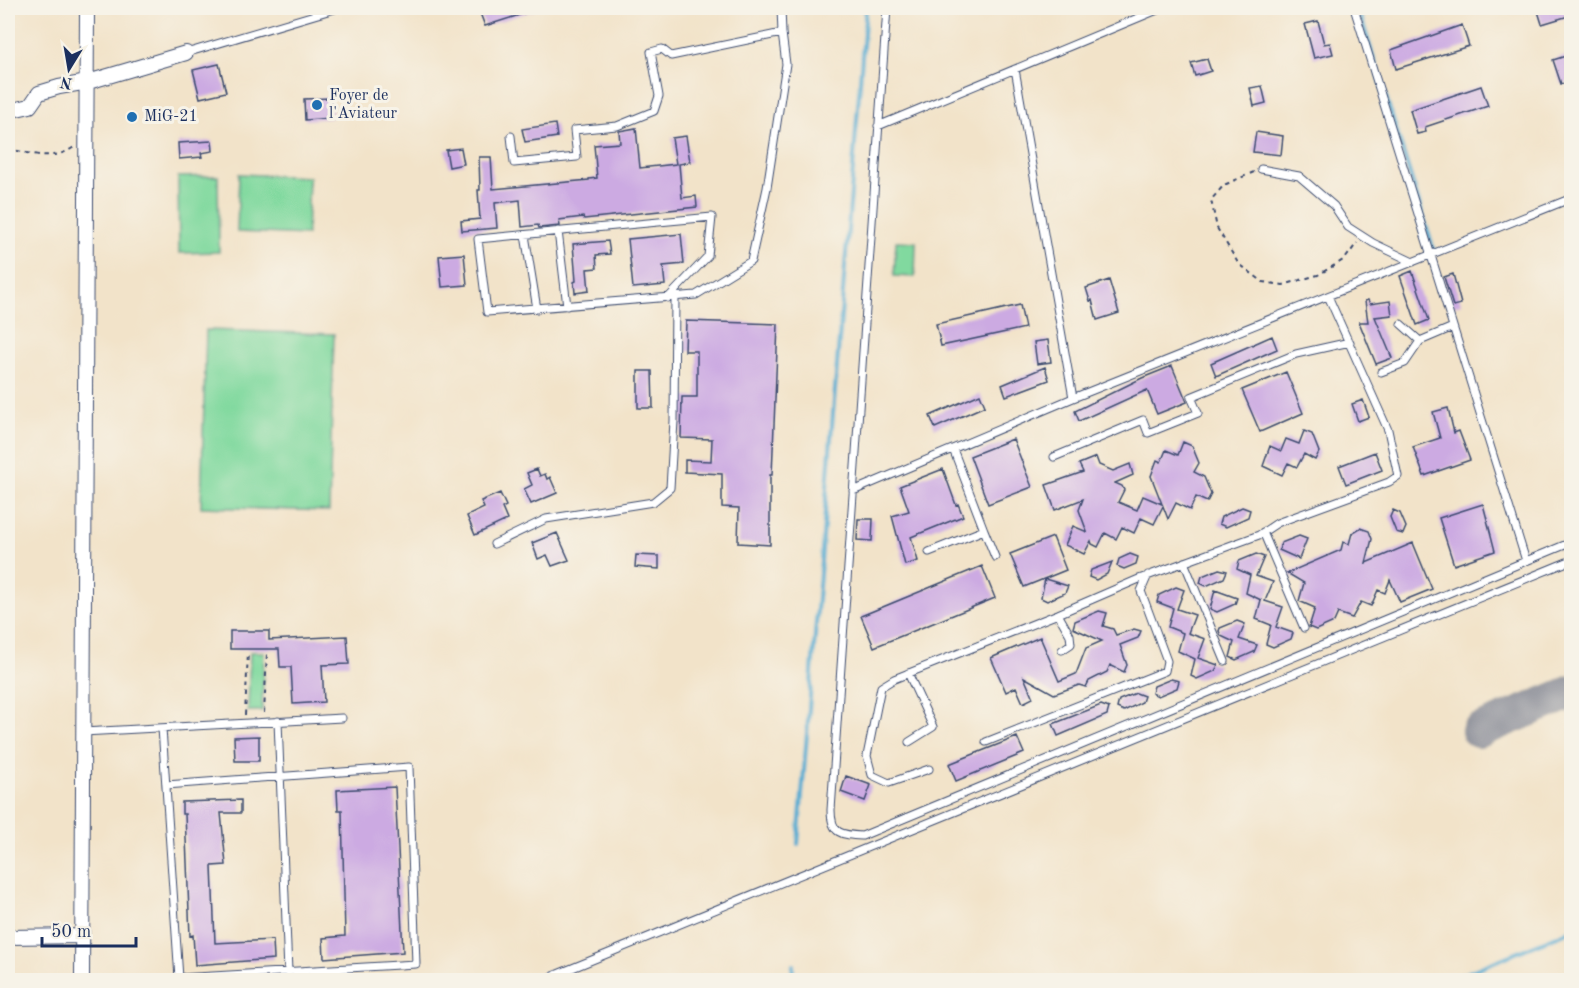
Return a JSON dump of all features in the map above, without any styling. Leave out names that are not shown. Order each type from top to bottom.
[{"type":"street","points":[[82,981],[87,8]]},
{"type":"street","points":[[8,111],[30,106],[39,93],[88,82],[186,53]]},
{"type":"street","points":[[8,937],[81,936]]},
{"type":"lane","points":[[186,53],[338,8]]},
{"type":"lane","points":[[494,544],[546,519],[653,502],[670,488],[674,421],[671,297],[708,256],[712,217],[478,239],[487,312],[537,309],[567,306],[671,297],[696,295],[751,261],[767,188],[786,64],[781,8]]},
{"type":"lane","points":[[887,8],[831,810],[831,821],[835,828],[844,835],[862,836],[1572,542]]},
{"type":"lane","points":[[878,126],[1162,8]]},
{"type":"lane","points":[[1354,8],[1526,561]]},
{"type":"lane","points":[[511,136],[514,163],[577,157],[574,130],[618,126],[654,111],[659,96],[651,52],[662,49],[671,56],[782,33]]},
{"type":"lane","points":[[1015,69],[1073,398]]},
{"type":"lane","points":[[1261,169],[1299,176],[1334,206],[1348,227],[1413,262]]},
{"type":"lane","points":[[853,491],[1073,398],[1571,200]]},
{"type":"lane","points":[[558,231],[567,306]]},
{"type":"lane","points":[[525,235],[537,309]]},
{"type":"lane","points":[[929,769],[889,783],[872,775],[867,756],[881,687],[908,673],[1058,614],[1148,575],[1263,532],[1277,524],[1389,482],[1398,476],[1388,430],[1328,296]]},
{"type":"lane","points":[[1401,324],[1420,341]]},
{"type":"lane","points":[[1382,372],[1405,363],[1420,341],[1453,327]]},
{"type":"lane","points":[[1054,457],[1143,420],[1148,433],[1198,413],[1191,397],[1296,354],[1350,342]]},
{"type":"lane","points":[[953,449],[995,557]]},
{"type":"lane","points":[[929,552],[984,531]]},
{"type":"lane","points":[[1263,532],[1304,628]]},
{"type":"lane","points":[[543,981],[1572,560]]},
{"type":"lane","points":[[1184,562],[1225,661]]},
{"type":"lane","points":[[986,742],[1165,671],[1167,661],[1141,591],[1148,575]]},
{"type":"lane","points":[[1058,614],[1070,635],[1071,644],[1062,650]]},
{"type":"lane","points":[[908,673],[933,728],[909,742]]},
{"type":"lane","points":[[83,732],[342,718]]},
{"type":"lane","points":[[278,721],[288,972]]},
{"type":"lane","points":[[162,728],[179,978],[416,964],[409,767],[166,785]]},
{"type":"path","points":[[8,149],[34,155],[53,156],[70,150],[87,137]]},
{"type":"path","points":[[1261,169],[1224,185],[1211,200],[1217,228],[1238,264],[1263,282],[1283,285],[1318,275],[1346,259],[1362,236]]},
{"type":"path","points":[[245,723],[248,652]]},
{"type":"path","points":[[264,722],[267,653]]},
{"type":"green space","points":[[239,174],[309,177],[307,235],[237,232]]},
{"type":"green space","points":[[218,176],[219,252],[179,253],[178,177]]},
{"type":"green space","points":[[896,241],[916,242],[915,277],[894,276]]},
{"type":"green space","points":[[206,330],[334,334],[329,511],[201,507]]},
{"type":"green space","points":[[250,652],[264,652],[262,711],[248,711]]},
{"type":"building","points":[[478,8],[535,8],[535,10],[485,26]]},
{"type":"building","points":[[1537,8],[1572,8],[1572,15],[1542,24]]},
{"type":"building","points":[[1318,21],[1324,44],[1330,43],[1333,54],[1314,58],[1305,24]]},
{"type":"building","points":[[1462,25],[1469,46],[1396,69],[1391,50]]},
{"type":"building","points":[[1572,54],[1572,81],[1561,84],[1553,60]]},
{"type":"building","points":[[1207,59],[1211,71],[1195,76],[1191,63]]},
{"type":"building","points":[[219,64],[226,92],[200,98],[193,70]]},
{"type":"building","points":[[1262,86],[1266,103],[1254,106],[1250,88]]},
{"type":"building","points":[[1481,86],[1488,106],[1425,127],[1426,132],[1417,134],[1410,110]]},
{"type":"building","points":[[331,98],[332,118],[305,120],[304,99]]},
{"type":"building","points":[[555,124],[557,137],[525,142],[522,129]]},
{"type":"building","points":[[636,128],[640,168],[676,164],[672,138],[686,136],[690,162],[679,164],[682,198],[696,196],[697,207],[559,220],[560,226],[539,228],[538,225],[522,227],[520,200],[495,203],[497,228],[462,231],[461,221],[480,219],[479,157],[491,157],[493,189],[589,180],[597,178],[594,145],[620,143],[619,131]]},
{"type":"building","points":[[1256,132],[1283,136],[1281,155],[1253,152]]},
{"type":"building","points":[[212,141],[213,151],[201,153],[202,157],[179,159],[178,143]]},
{"type":"building","points":[[461,148],[464,164],[449,167],[446,150]]},
{"type":"building","points":[[681,234],[684,264],[663,266],[665,285],[633,288],[628,239]]},
{"type":"building","points":[[608,241],[610,254],[596,255],[597,268],[587,269],[589,291],[575,293],[573,244]]},
{"type":"building","points":[[464,254],[467,285],[442,287],[439,256]]},
{"type":"building","points":[[1412,271],[1429,320],[1417,325],[1400,276]]},
{"type":"building","points":[[1453,274],[1461,304],[1453,306],[1444,277]]},
{"type":"building","points":[[1109,280],[1119,313],[1097,320],[1086,288]]},
{"type":"building","points":[[1368,300],[1370,304],[1390,301],[1392,315],[1375,317],[1392,358],[1376,364],[1359,322],[1368,322],[1365,301]]},
{"type":"building","points":[[1020,305],[1025,328],[941,346],[936,324]]},
{"type":"building","points":[[686,321],[778,324],[772,475],[770,475],[770,545],[738,543],[739,508],[722,507],[722,474],[685,472],[685,460],[711,461],[712,439],[681,438],[682,397],[697,397],[697,351],[685,351]]},
{"type":"building","points":[[1272,336],[1277,349],[1216,376],[1211,363]]},
{"type":"building","points":[[1048,340],[1051,362],[1037,364],[1034,342]]},
{"type":"building","points":[[1172,366],[1187,402],[1157,414],[1147,390],[1079,421],[1075,411]]},
{"type":"building","points":[[1045,367],[1049,380],[1006,396],[1002,385]]},
{"type":"building","points":[[638,371],[652,371],[653,408],[638,408]]},
{"type":"building","points":[[1286,372],[1303,413],[1260,432],[1242,390]]},
{"type":"building","points":[[980,394],[985,406],[935,428],[930,416]]},
{"type":"building","points":[[1363,400],[1369,417],[1358,421],[1352,404]]},
{"type":"building","points":[[1448,408],[1454,433],[1459,431],[1470,460],[1424,476],[1413,447],[1440,438],[1433,412]]},
{"type":"building","points":[[1304,431],[1312,434],[1319,452],[1315,460],[1304,454],[1297,467],[1288,463],[1282,475],[1263,466],[1270,446],[1281,451],[1286,439],[1299,444]]},
{"type":"building","points":[[1013,439],[1032,487],[988,504],[970,456]]},
{"type":"building","points":[[1183,442],[1192,446],[1199,463],[1194,472],[1204,477],[1211,494],[1207,502],[1196,497],[1190,510],[1176,503],[1168,519],[1163,506],[1154,524],[1141,518],[1134,533],[1122,527],[1116,539],[1105,533],[1098,547],[1091,541],[1084,554],[1065,545],[1073,526],[1087,532],[1079,510],[1083,499],[1055,510],[1046,485],[1083,472],[1079,464],[1096,457],[1099,465],[1113,471],[1130,464],[1133,475],[1115,483],[1122,486],[1124,490],[1118,502],[1137,510],[1143,496],[1162,504],[1151,476],[1157,460],[1161,462],[1166,450],[1178,455]]},
{"type":"building","points":[[1375,452],[1382,470],[1346,484],[1339,466]]},
{"type":"building","points":[[537,469],[540,476],[545,474],[547,479],[550,477],[557,493],[531,504],[524,489],[532,485],[527,473]]},
{"type":"building","points":[[943,469],[956,505],[958,504],[963,516],[911,537],[918,561],[905,565],[892,516],[909,511],[900,486]]},
{"type":"building","points":[[500,493],[506,506],[502,508],[507,520],[475,535],[467,516],[484,508],[481,501]]},
{"type":"building","points":[[1483,504],[1495,551],[1454,565],[1439,518]]},
{"type":"building","points":[[1242,507],[1250,510],[1248,517],[1226,527],[1219,524],[1221,517]]},
{"type":"building","points":[[1393,510],[1400,513],[1406,527],[1403,534],[1396,532],[1390,517]]},
{"type":"building","points":[[858,519],[873,519],[872,541],[857,540]]},
{"type":"building","points":[[1360,528],[1369,531],[1372,539],[1366,563],[1413,543],[1432,589],[1400,602],[1390,580],[1385,593],[1378,590],[1371,606],[1361,602],[1352,618],[1338,613],[1334,622],[1316,630],[1309,627],[1315,608],[1299,601],[1304,583],[1287,573],[1341,550],[1343,542],[1349,544],[1352,533]]},
{"type":"building","points":[[557,533],[569,560],[552,566],[547,555],[538,559],[532,543]]},
{"type":"building","points":[[1299,536],[1307,539],[1299,559],[1279,550],[1281,543]]},
{"type":"building","points":[[1053,537],[1066,570],[1024,587],[1010,554]]},
{"type":"building","points":[[1130,554],[1138,557],[1136,564],[1124,569],[1117,566],[1119,559]]},
{"type":"building","points":[[1256,554],[1264,557],[1256,576],[1273,582],[1265,601],[1283,607],[1276,627],[1293,633],[1291,639],[1273,647],[1266,644],[1271,625],[1256,619],[1261,600],[1246,593],[1250,575],[1237,569],[1239,561]]},
{"type":"building","points":[[636,555],[659,556],[659,569],[635,567]]},
{"type":"building","points":[[1112,562],[1107,574],[1096,580],[1089,577],[1091,570]]},
{"type":"building","points":[[982,566],[995,598],[874,647],[861,616]]},
{"type":"building","points":[[1219,569],[1227,571],[1224,578],[1206,586],[1200,583],[1202,576]]},
{"type":"building","points":[[1045,579],[1068,586],[1065,593],[1047,601],[1041,598]]},
{"type":"building","points":[[1176,587],[1184,590],[1177,609],[1195,615],[1188,633],[1205,639],[1198,658],[1218,665],[1215,671],[1197,679],[1191,676],[1195,659],[1178,651],[1183,633],[1168,627],[1173,608],[1157,602],[1159,595]]},
{"type":"building","points":[[1215,590],[1237,598],[1235,604],[1217,612],[1210,609]]},
{"type":"building","points":[[1099,611],[1107,613],[1103,626],[1113,629],[1116,635],[1134,629],[1141,631],[1138,638],[1120,645],[1127,665],[1124,672],[1110,665],[1107,672],[1089,681],[1086,687],[1079,685],[1054,694],[1024,677],[1033,698],[1023,703],[1016,687],[1006,692],[991,658],[1040,637],[1059,681],[1076,674],[1086,648],[1102,641],[1073,628],[1075,621]]},
{"type":"building","points":[[1237,621],[1245,624],[1239,639],[1257,645],[1254,652],[1236,660],[1230,657],[1234,642],[1221,636],[1219,631],[1220,628]]},
{"type":"building","points":[[230,631],[269,631],[269,640],[347,636],[349,664],[322,665],[324,702],[293,704],[291,667],[280,667],[279,649],[230,649]]},
{"type":"building","points":[[1171,679],[1179,681],[1177,688],[1158,696],[1152,693],[1154,686]]},
{"type":"building","points":[[1136,693],[1144,696],[1142,702],[1124,711],[1117,708],[1119,700]]},
{"type":"building","points":[[1101,705],[1109,708],[1107,715],[1058,736],[1053,724]]},
{"type":"building","points":[[259,736],[259,761],[235,761],[234,737]]},
{"type":"building","points":[[1017,737],[1024,753],[956,781],[949,764]]},
{"type":"building","points":[[846,776],[871,785],[865,801],[841,792]]},
{"type":"building","points":[[395,787],[403,952],[324,958],[323,938],[345,936],[342,810],[338,810],[337,790]]},
{"type":"building","points":[[241,800],[241,813],[221,813],[226,865],[212,866],[215,943],[273,940],[274,959],[195,965],[193,935],[190,936],[185,814],[182,814],[182,802]]},
{"type":"waterway","points":[[798,844],[866,8]]},
{"type":"waterway","points":[[1358,8],[1434,251]]},
{"type":"waterway","points":[[1449,980],[1572,930]]},
{"type":"waterway","points":[[792,980],[793,965]]},
{"type":"taxiway","points":[[1478,731],[1572,692]]},
{"type":"place","name":"Foyer de l'Aviateur","points":[[317,105]]},
{"type":"place","name":"MiG-21","points":[[132,117]]}]
